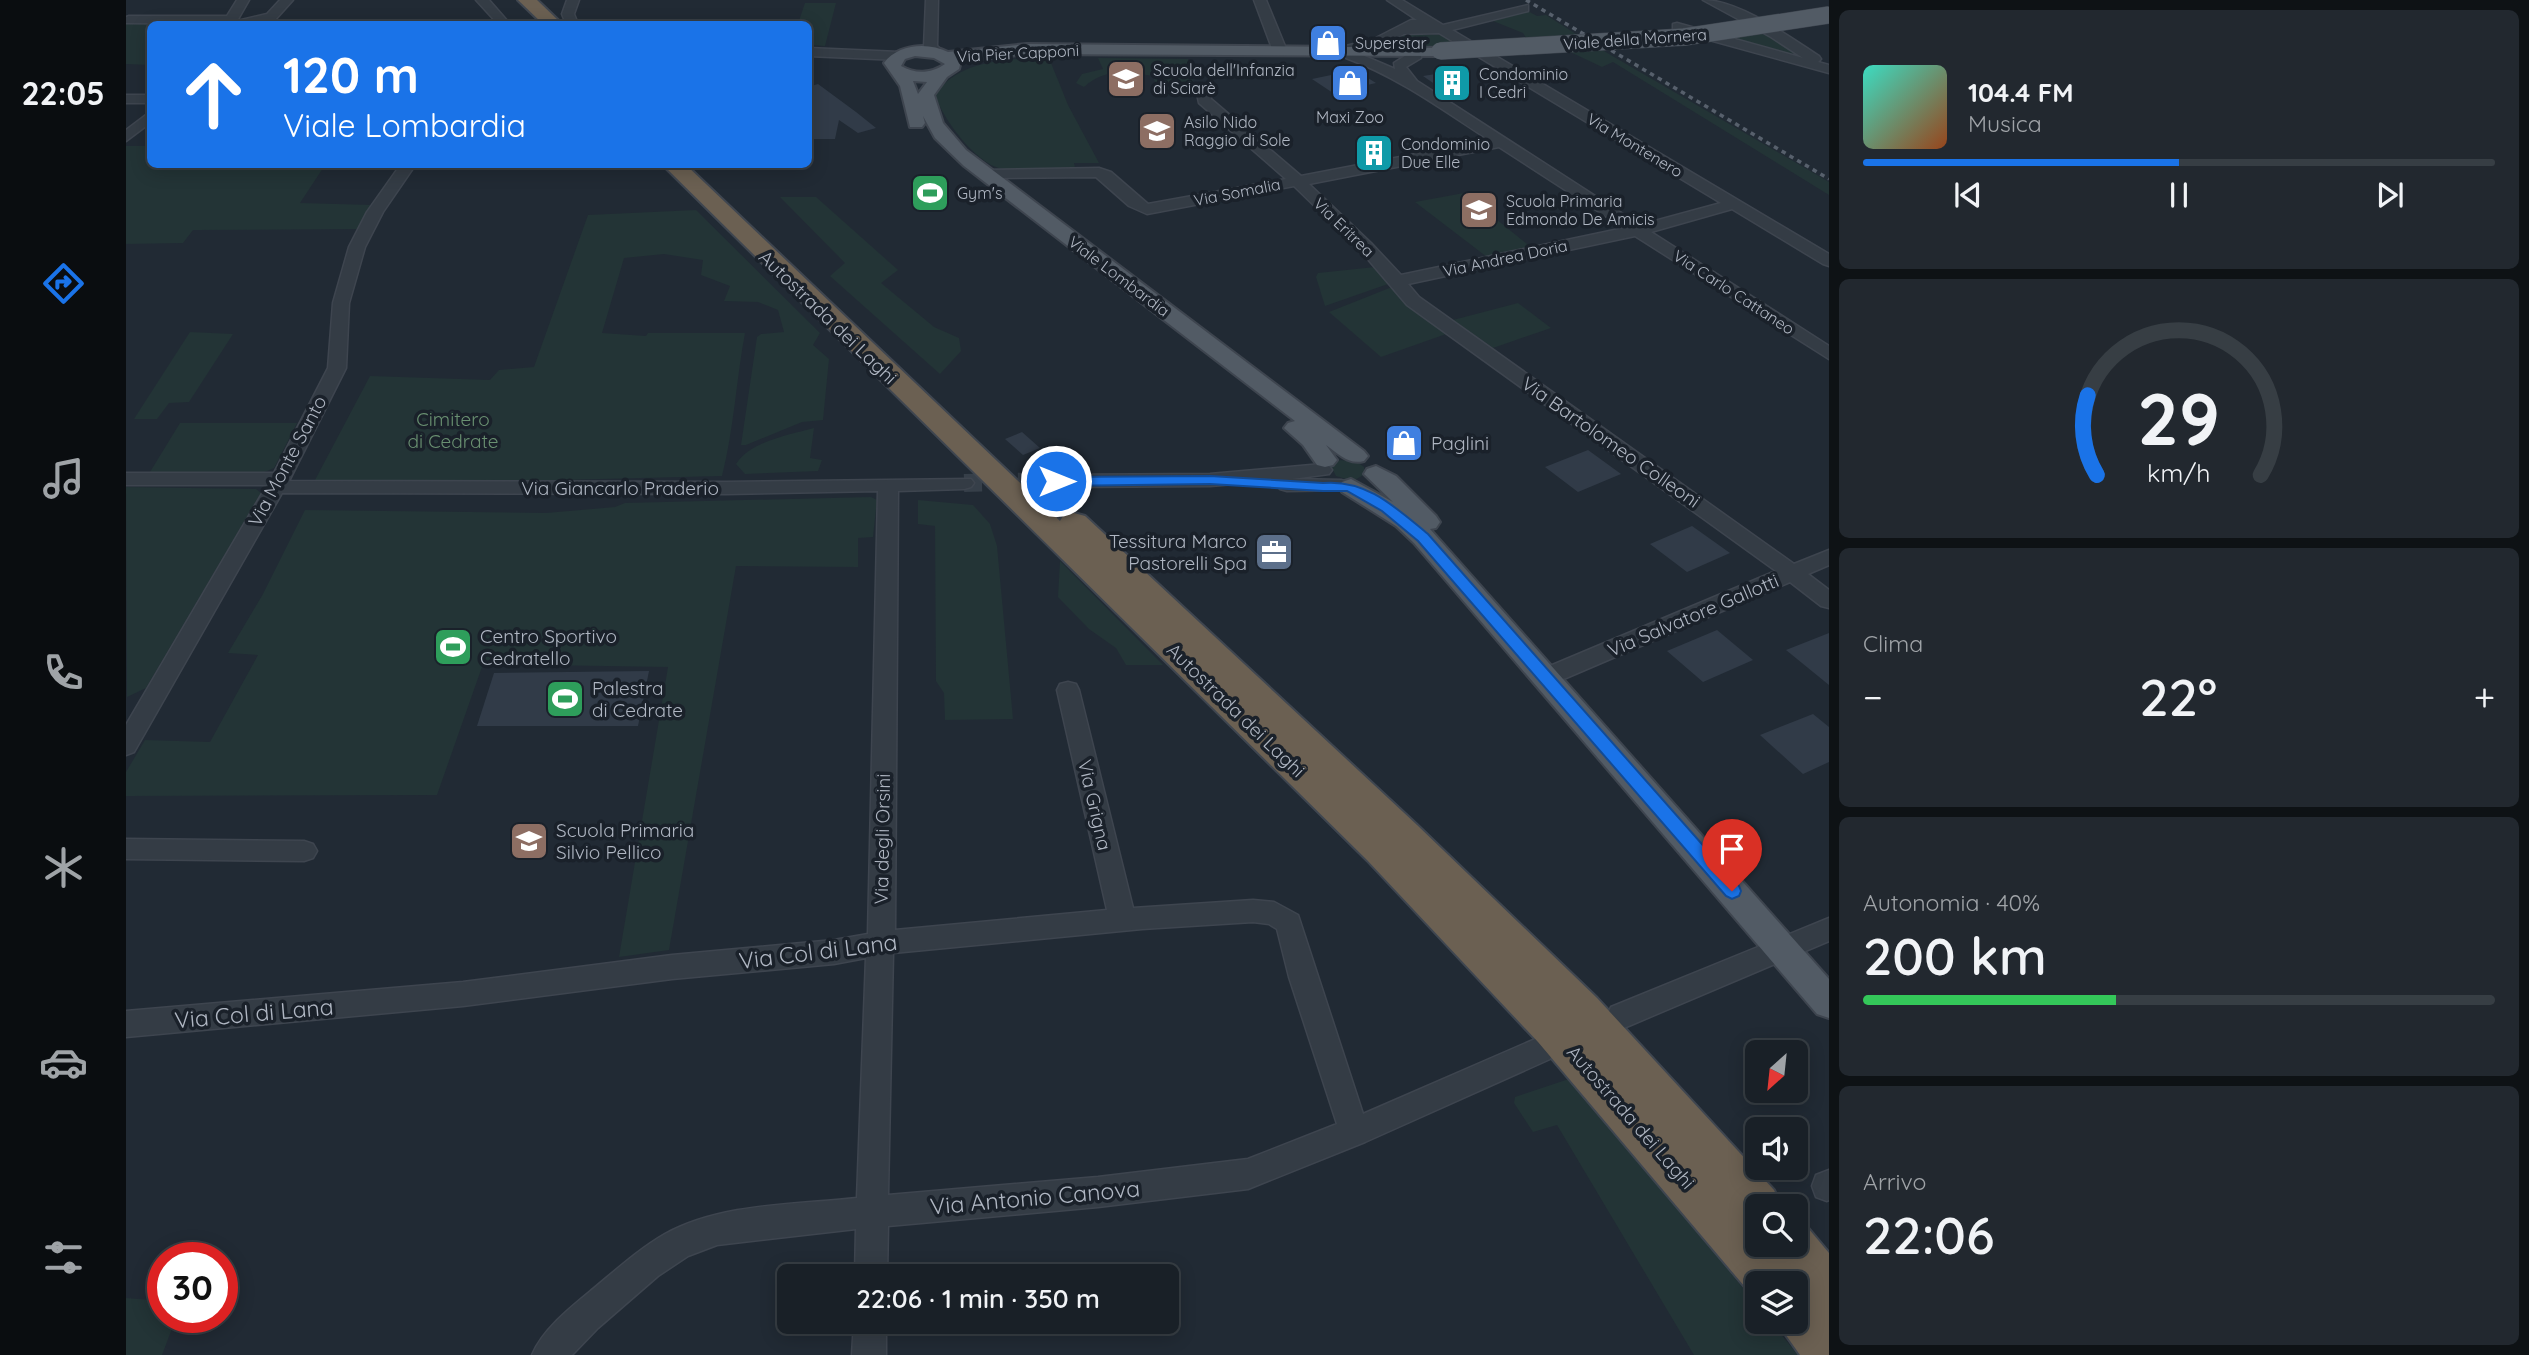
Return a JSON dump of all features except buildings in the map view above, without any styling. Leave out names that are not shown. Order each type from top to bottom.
[{"type":"highway","points":[[507,0],[529,21]]},
{"type":"highway","points":[[527,0],[549,21]]},
{"type":"highway","name":"Autostrada dei Laghi","points":[[676,168],[1380,849],[1553,1029],[1763,1271]]},
{"type":"highway","name":"Autostrada dei Laghi","points":[[700,168],[1404,836],[1583,1011],[1747,1194]]},
{"type":"highway","points":[[1802,1257],[1829,1291]]},
{"type":"highway","points":[[1808,1327],[1829,1354]]},
{"type":"main road","name":"Viale della Mornera","points":[[1440,51],[1726,33],[1829,15]]},
{"type":"main road","name":"Via Pier Capponi","points":[[945,62],[1027,50],[1347,53]]},
{"type":"main road","name":"Via Pier Capponi","points":[[945,62],[1031,53],[1440,51]]},
{"type":"main road","points":[[902,62],[945,62]]},
{"type":"main road","points":[[902,62],[919,77],[945,62]]},
{"type":"main road","name":"Viale Lombardia","points":[[902,62],[916,123],[927,139],[947,159],[1311,440],[1324,465]]},
{"type":"main road","name":"Viale Lombardia","points":[[945,62],[926,94],[932,121],[940,136],[1356,456]]},
{"type":"main road","points":[[1829,975],[1803,939],[1558,671],[1406,499],[1376,474],[1367,461],[1356,456],[1338,455],[1324,465],[1331,481],[1346,486],[1396,514],[1423,537],[1803,939],[1829,1003]]},
{"type":"main road","points":[[1346,486],[1363,486],[1372,482],[1376,474]]},
{"type":"street","points":[[235,21],[243,0]]},
{"type":"street","points":[[246,21],[271,17],[287,0]]},
{"type":"street","points":[[482,0],[501,21]]},
{"type":"street","points":[[571,21],[568,14],[573,0]]},
{"type":"street","points":[[812,52],[902,62],[921,0]]},
{"type":"street","points":[[932,0],[930,47],[945,62]]},
{"type":"street","points":[[1260,0],[1280,51]]},
{"type":"street","name":"Via Montenero","points":[[1393,0],[1829,261]]},
{"type":"street","points":[[1499,0],[1536,15]]},
{"type":"street","points":[[1709,0],[1777,35],[1827,68]]},
{"type":"street","points":[[1398,32],[1441,29],[1524,8]]},
{"type":"street","points":[[1347,53],[1366,47],[1423,18]]},
{"type":"street","points":[[130,20],[165,21]]},
{"type":"street","points":[[1678,27],[1827,68]]},
{"type":"street","points":[[1398,32],[1393,41],[1415,53],[1399,66],[1412,84]]},
{"type":"street","name":"Via Carlo Cattaneo","points":[[1347,53],[1373,63],[1412,84],[1829,354]]},
{"type":"street","name":"Via Eritrea","points":[[1203,89],[1203,100],[1296,181],[1397,281]]},
{"type":"street","points":[[126,99],[147,99]]},
{"type":"street","points":[[126,137],[147,119]]},
{"type":"street","name":"Via Somalia","points":[[986,174],[1099,172],[1109,176],[1143,209],[1500,142]]},
{"type":"street","name":"Via Monte Santo","points":[[126,746],[278,483],[337,368],[340,354],[341,300],[346,275],[373,215],[387,191],[406,168]]},
{"type":"street","name":"Via Andrea Doria","points":[[1397,281],[1639,230],[1734,204]]},
{"type":"street","name":"Via Bartolomeo Colleoni","points":[[1397,281],[1413,302],[1829,601]]},
{"type":"street","points":[[1210,480],[1324,465]]},
{"type":"street","name":"Via Giancarlo Praderio","points":[[126,479],[514,489],[964,483]]},
{"type":"street","points":[[1056,481],[1210,480],[1346,486]]},
{"type":"street","name":"Via degli Orsini","points":[[871,1264],[877,980],[881,943],[888,486]]},
{"type":"street","name":"Via Salvatore Gallotti","points":[[1558,671],[1829,557]]},
{"type":"street","name":"Via Grigna","points":[[1068,690],[1122,920]]},
{"type":"street","points":[[126,849],[304,851]]},
{"type":"street","name":"Via Col di Lana","points":[[126,1024],[463,994],[672,967],[834,952],[881,943],[1122,920],[1253,911],[1274,913],[1289,923],[1303,977],[1354,1132]]},
{"type":"street","points":[[1620,1016],[1803,939]]},
{"type":"street","name":"Via Antonio Canova","points":[[549,1355],[586,1316],[647,1265],[677,1245],[717,1229],[1098,1192],[1248,1174],[1354,1132],[1540,1050]]},
{"type":"street","points":[[869,1355],[870,1334]]},
{"type":"green space","points":[[805,3],[836,3],[825,46],[812,45],[812,21],[799,21]]},
{"type":"green space","points":[[1526,10],[1537,16],[1546,15],[1581,37],[1528,41],[1523,33],[1488,19]]},
{"type":"green space","points":[[126,23],[147,23],[147,65],[126,64]]},
{"type":"green space","points":[[1751,25],[1814,63],[1739,44],[1710,30]]},
{"type":"green space","points":[[1406,34],[1441,35],[1460,45],[1417,48],[1397,40]]},
{"type":"green space","points":[[1597,47],[1829,182],[1829,195],[1613,62],[1602,67],[1566,50]]},
{"type":"green space","points":[[1049,58],[1068,105],[1099,163],[1074,163],[1075,168],[1030,170],[1004,169],[983,160],[953,128],[935,95],[957,74],[986,63]]},
{"type":"green space","points":[[1098,58],[1188,59],[1197,96],[1159,95],[1153,76],[1134,73],[1108,74],[1084,87],[1076,83],[1082,74],[1103,69]]},
{"type":"green space","points":[[126,146],[147,146],[147,168],[323,168],[300,203],[373,205],[361,229],[193,230],[183,243],[126,244]]},
{"type":"green space","points":[[1464,193],[1532,248],[1487,257],[1415,202]]},
{"type":"green space","points":[[780,197],[816,197],[898,270],[881,283],[934,327],[959,338],[961,351],[940,374],[830,276],[845,263]]},
{"type":"green space","name":"Cimitero di Cedrate","points":[[696,210],[820,333],[813,345],[829,359],[823,420],[802,422],[741,445],[757,337],[761,334],[784,332],[778,310],[758,302],[724,301],[730,286],[701,275],[703,260],[664,254],[624,258],[602,333],[646,336],[648,333],[745,333],[722,476],[519,481],[315,480],[370,376],[490,380],[499,370],[534,367],[588,215]]},
{"type":"green space","points":[[1375,267],[1388,284],[1325,306],[1316,277],[1318,273]]},
{"type":"green space","points":[[1392,287],[1449,333],[1381,357],[1329,312]]},
{"type":"green space","points":[[1518,303],[1551,328],[1493,348],[1453,320]]},
{"type":"green space","points":[[190,332],[233,334],[189,402],[169,403],[157,419],[134,419]]},
{"type":"green space","points":[[180,423],[297,423],[274,468],[260,474],[150,472]]},
{"type":"green space","points":[[814,428],[810,458],[822,460],[818,471],[745,474],[736,464],[761,444]]},
{"type":"green space","points":[[1340,460],[1357,462],[1364,467],[1365,474],[1353,481],[1336,476],[1331,466]]},
{"type":"green space","points":[[126,487],[256,489],[261,493],[146,688],[127,697]]},
{"type":"green space","name":"Centro Sportivo Cedratello","points":[[871,497],[877,500],[873,537],[858,538],[858,567],[736,566],[669,950],[619,957],[668,667],[483,664],[437,795],[126,796],[126,772],[145,740],[210,742],[258,655],[228,653],[263,594],[305,510],[546,513],[615,507],[625,503]]},
{"type":"green space","points":[[918,500],[973,505],[990,524],[997,546],[1013,719],[945,720],[944,693],[936,681],[935,526],[918,524]]},
{"type":"green space","points":[[1060,561],[1163,665],[1126,665],[1116,648],[1089,629],[1058,597]]},
{"type":"green space","points":[[1572,1078],[1745,1290],[1745,1334],[1781,1334],[1798,1355],[1694,1355],[1557,1125],[1533,1132],[1514,1103],[1515,1097]]},
{"type":"green space","points":[[126,1298],[147,1300],[147,1333],[170,1333],[162,1355],[126,1355]]},
{"type":"tunnel","points":[[964,483],[1056,481]]},
{"type":"railway","points":[[1526,0],[1829,179]]},
{"type":"place","name":"Superstar","points":[[1328,43]]},
{"type":"place","name":"Scuola dell'Infanzia di Sciarè","points":[[1126,79]]},
{"type":"place","name":"Maxi Zoo","points":[[1350,83]]},
{"type":"place","name":"Condominio I Cedri","points":[[1452,83]]},
{"type":"place","name":"Asilo Nido Raggio di Sole","points":[[1157,131]]},
{"type":"place","name":"Condominio Due Elle","points":[[1374,153]]},
{"type":"place","name":"Gym's","points":[[930,193]]},
{"type":"place","name":"Scuola Primaria Edmondo De Amicis","points":[[1479,210]]},
{"type":"place","name":"Paglini","points":[[1404,443]]},
{"type":"place","name":"Tessitura Marco Pastorelli Spa","points":[[1274,552]]},
{"type":"place","name":"Centro Sportivo Cedratello","points":[[453,647]]},
{"type":"place","name":"Palestra di Cedrate","points":[[565,699]]},
{"type":"place","name":"Scuola Primaria Silvio Pellico","points":[[529,841]]},
{"type":"route","points":[[1056,481],[1210,480],[1294,486],[1341,486],[1351,487],[1387,508],[1423,537],[1732,891]]}]
